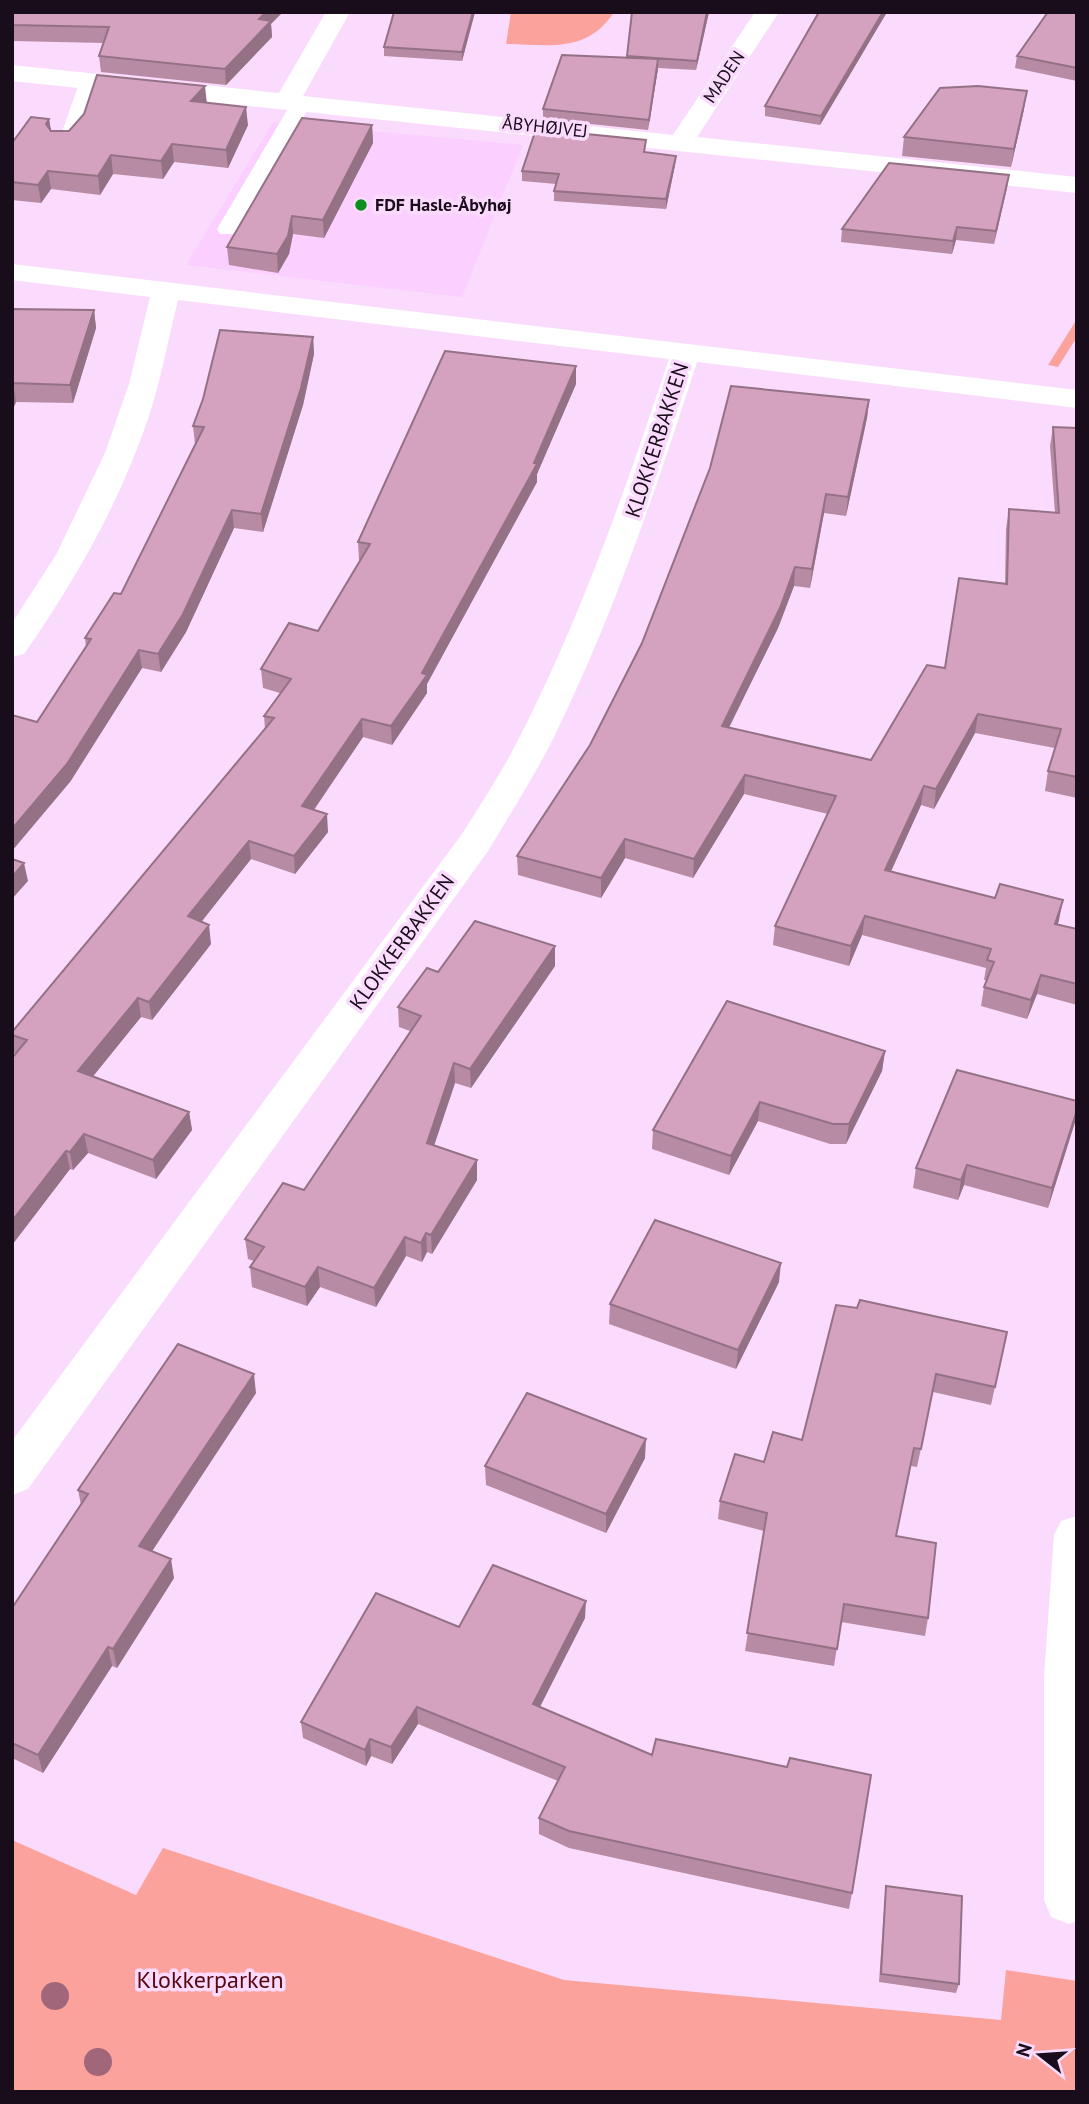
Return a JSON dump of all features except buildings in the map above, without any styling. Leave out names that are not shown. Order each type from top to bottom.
[{"type":"street","points":[[295,101],[338,12]]},
{"type":"street","name":"MADEN","points":[[681,142],[767,12]]},
{"type":"street","name":"ÅBYHØJVEJ","points":[[12,73],[1077,184]]},
{"type":"street","name":"KLOKKERBAKKEN","points":[[12,272],[1077,399]]},
{"type":"street","points":[[12,647],[35,617],[106,489],[143,385],[166,290]]},
{"type":"street","name":"KLOKKERBAKKEN","points":[[12,1476],[475,842],[531,748],[584,634],[631,520],[686,351]]},
{"type":"street","points":[[1069,1899],[1068,1676],[1077,1535]]},
{"type":"lane","points":[[62,142],[72,131],[90,81]]},
{"type":"lane","points":[[228,229],[295,101]]},
{"type":"shaded area","name":"FDF Hasle-Åbyhøj","points":[[273,122],[523,145],[462,297],[186,265]]},
{"type":"green space","points":[[511,12],[614,12],[604,25],[580,40],[566,44],[537,45],[506,44]]},
{"type":"green space","points":[[1077,319],[1077,337],[1058,367],[1048,365]]},
{"type":"green space","name":"Klokkerparken","points":[[12,1840],[136,1895],[163,1848],[564,1980],[1001,2020],[1006,1970],[1077,1981],[1077,2092],[12,2092]]},
{"type":"place","name":"FDF Hasle-Åbyhøj","points":[[361,205]]}]
